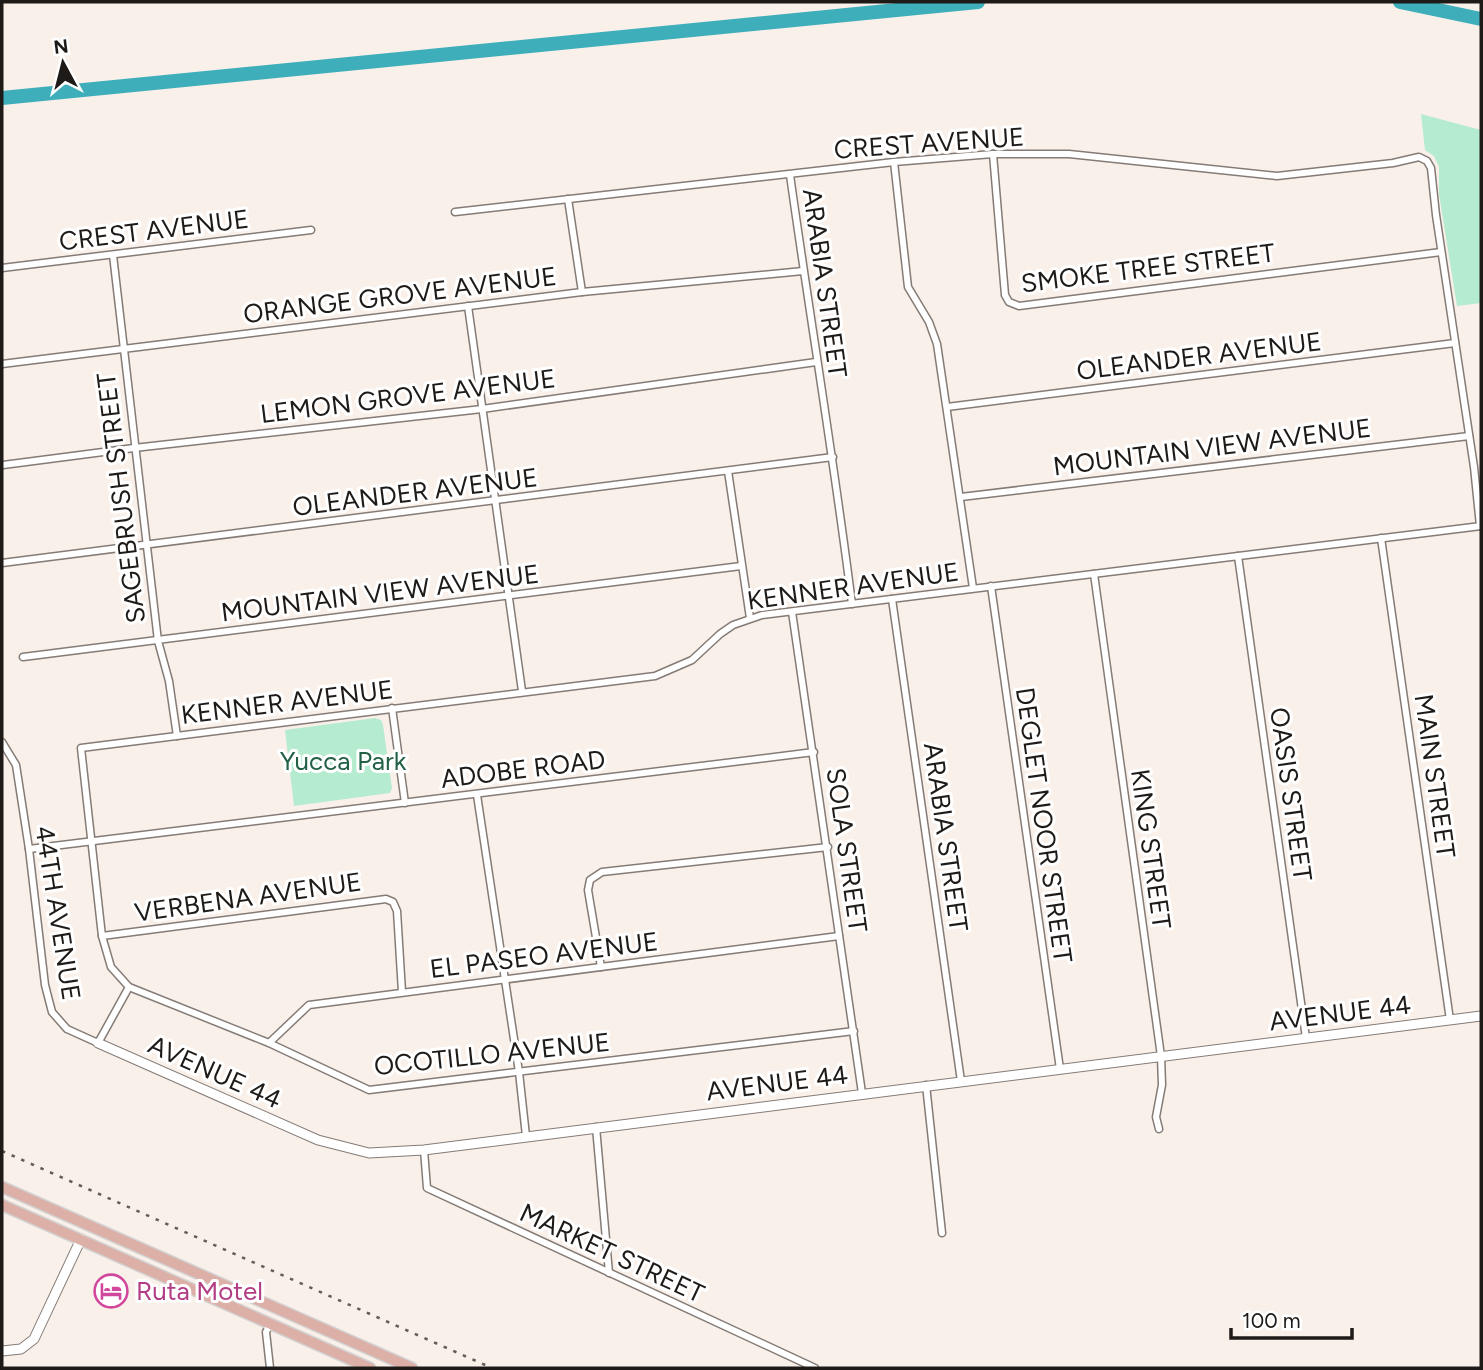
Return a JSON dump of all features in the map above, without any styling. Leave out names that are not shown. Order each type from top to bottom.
[{"type":"main road","points":[[2,1187],[412,1368]]},
{"type":"main road","points":[[3,1205],[28,1209],[61,1224],[67,1222],[66,1215]]},
{"type":"main road","points":[[3,1205],[370,1368]]},
{"type":"main road","points":[[66,1215],[81,1240]]},
{"type":"main road","points":[[81,1240],[94,1234],[143,1256],[165,1259]]},
{"type":"main road","points":[[252,1297],[270,1324]]},
{"type":"main road","points":[[270,1324],[278,1320],[288,1320],[326,1338],[350,1341]]},
{"type":"street","name":"CREST AVENUE","points":[[455,212],[894,162],[993,154],[1069,155],[1268,176],[1419,157],[1430,164],[1441,252]]},
{"type":"street","name":"SMOKE TREE STREET","points":[[993,154],[1005,295],[1009,302],[1018,306],[1441,252]]},
{"type":"street","points":[[894,162],[908,287],[929,322],[937,344],[973,588]]},
{"type":"street","name":"ARABIA STREET","points":[[790,175],[816,362],[833,457],[852,604]]},
{"type":"street","points":[[568,199],[582,292]]},
{"type":"street","name":"CREST AVENUE","points":[[2,268],[311,230]]},
{"type":"street","points":[[1441,252],[1481,526]]},
{"type":"street","name":"SAGEBRUSH STREET","points":[[113,254],[145,545],[158,641],[169,681],[177,736]]},
{"type":"street","name":"ORANGE GROVE AVENUE","points":[[2,364],[582,292],[803,271]]},
{"type":"street","points":[[468,306],[522,691]]},
{"type":"street","name":"OLEANDER AVENUE","points":[[947,407],[1455,343]]},
{"type":"street","name":"LEMON GROVE AVENUE","points":[[4,465],[134,447],[482,409],[816,362]]},
{"type":"street","name":"MOUNTAIN VIEW AVENUE","points":[[961,497],[1469,436]]},
{"type":"street","name":"OLEANDER AVENUE","points":[[2,563],[833,457]]},
{"type":"street","points":[[728,471],[750,618]]},
{"type":"street","name":"KENNER AVENUE","points":[[92,842],[81,748],[655,676],[692,660],[720,634],[750,618],[1481,526]]},
{"type":"street","name":"MAIN STREET","points":[[1381,538],[1450,1020]]},
{"type":"street","name":"OASIS STREET","points":[[1238,556],[1306,1038]]},
{"type":"street","name":"MOUNTAIN VIEW AVENUE","points":[[23,657],[741,566]]},
{"type":"street","name":"KING STREET","points":[[1094,574],[1161,1056],[1162,1084],[1156,1117],[1159,1129]]},
{"type":"street","name":"DEGLET NOOR STREET","points":[[991,586],[1060,1069]]},
{"type":"street","name":"ARABIA STREET","points":[[892,599],[961,1081]]},
{"type":"street","name":"SOLA STREET","points":[[792,612],[862,1093]]},
{"type":"street","points":[[392,708],[405,803]]},
{"type":"street","name":"44TH AVENUE","points":[[2,742],[16,765],[45,985],[52,1012],[67,1029],[98,1043]]},
{"type":"street","name":"ADOBE ROAD","points":[[29,849],[814,752]]},
{"type":"street","points":[[477,795],[519,1072],[526,1136]]},
{"type":"street","points":[[92,842],[102,936],[111,967],[129,987],[98,1043]]},
{"type":"street","points":[[601,967],[588,890],[590,880],[602,872],[828,847]]},
{"type":"street","name":"VERBENA AVENUE","points":[[102,936],[386,899],[393,902],[397,911],[402,992]]},
{"type":"street","name":"EL PASEO AVENUE","points":[[270,1043],[309,1005],[839,936]]},
{"type":"street","name":"OCOTILLO AVENUE","points":[[129,987],[270,1043],[369,1090],[853,1031]]},
{"type":"street","name":"AVENUE 44","points":[[98,1043],[318,1140],[369,1153],[424,1150],[1481,1016]]},
{"type":"street","points":[[926,1085],[942,1233]]},
{"type":"street","points":[[596,1127],[609,1273]]},
{"type":"street","name":"MARKET STREET","points":[[424,1150],[427,1188],[815,1368]]},
{"type":"street","points":[[2,1351],[21,1349],[34,1339],[81,1240]]},
{"type":"street","points":[[270,1324],[266,1332],[270,1368]]},
{"type":"green space","points":[[1421,114],[1481,130],[1481,303],[1457,306],[1439,194],[1439,167],[1434,156],[1425,150]]},
{"type":"green space","name":"Yucca Park","points":[[375,718],[381,720],[383,725],[392,788],[390,793],[294,806],[285,730]]},
{"type":"waterway","points":[[2,98],[978,2]]},
{"type":"waterway","points":[[1400,2],[1481,19]]},
{"type":"railway","points":[[2,1151],[492,1368]]},
{"type":"place","name":"Ruta Motel","points":[[111,1291]]}]
